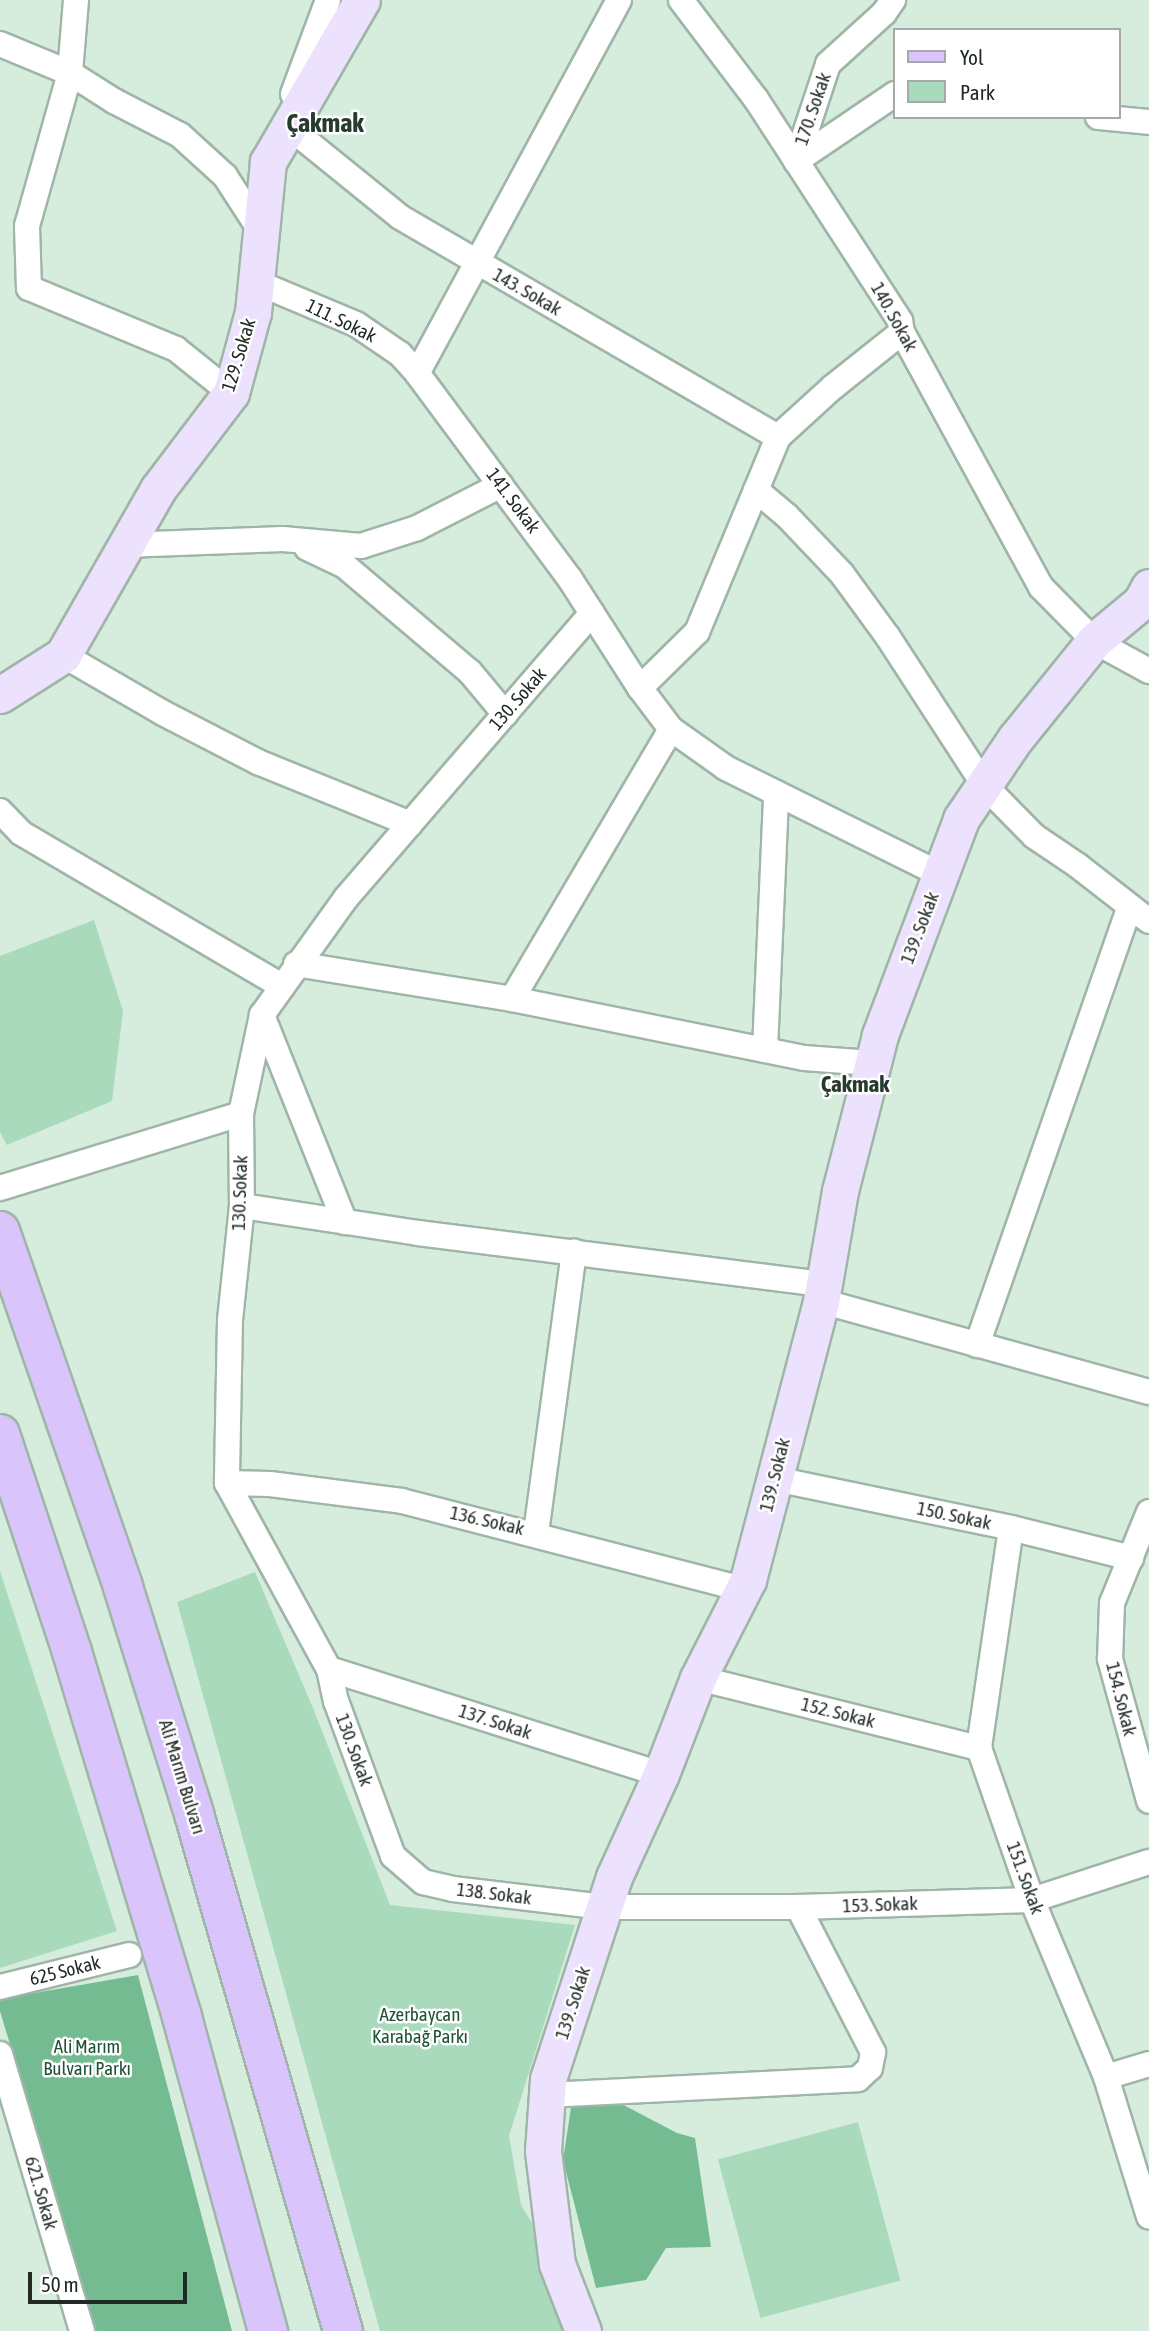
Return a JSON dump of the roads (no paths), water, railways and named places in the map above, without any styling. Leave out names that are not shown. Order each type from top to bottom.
[{"type":"main road","name":"Ali Marım Bulvarı","points":[[0,1231],[122,1587],[190,1801],[343,2331]]},
{"type":"main road","points":[[0,1434],[72,1652],[178,2004],[268,2331]]},
{"type":"street","points":[[76,0],[70,73],[27,226],[29,288],[176,349],[231,393]]},
{"type":"street","points":[[268,162],[328,0]]},
{"type":"street","name":"129. Sokak","points":[[0,695],[63,655],[158,489],[231,393],[253,312],[268,162],[362,0]]},
{"type":"street","points":[[417,373],[619,0]]},
{"type":"street","name":"140. Sokak","points":[[681,0],[756,99],[900,321],[902,332],[1041,587],[1094,641],[1149,671]]},
{"type":"street","name":"170. Sokak","points":[[796,161],[828,64],[884,13],[893,0]]},
{"type":"street","points":[[0,44],[70,73],[114,101],[180,135],[225,176],[260,230]]},
{"type":"street","points":[[796,161],[894,95]]},
{"type":"street","points":[[1118,119],[1149,122]]},
{"type":"street","name":"143. Sokak","points":[[289,127],[400,217],[778,437]]},
{"type":"street","name":"111. Sokak","points":[[256,282],[356,324],[400,354],[417,373]]},
{"type":"street","points":[[640,688],[697,632],[729,561],[778,437],[833,387],[902,332]]},
{"type":"street","name":"141. Sokak","points":[[417,373],[501,485],[671,729],[726,768],[940,874]]},
{"type":"street","points":[[125,545],[283,539],[361,546],[417,528],[501,485]]},
{"type":"street","points":[[756,490],[788,516],[842,574],[888,637],[985,785],[1034,836],[1077,865],[1139,915],[977,1345]]},
{"type":"street","points":[[283,539],[345,566],[470,672],[505,714]]},
{"type":"street","name":"139. Sokak","points":[[583,2331],[557,2264],[543,2151],[548,2079],[614,1877],[661,1774],[698,1678],[743,1589],[775,1479],[822,1292],[839,1191],[880,1035],[961,820],[1015,739],[1094,641],[1141,602],[1149,587]]},
{"type":"street","name":"130. Sokak","points":[[393,1856],[336,1701],[329,1670],[226,1483],[230,1320],[242,1206],[241,1114],[262,1015],[296,964],[346,898],[592,613]]},
{"type":"street","points":[[63,655],[163,713],[260,763],[410,824]]},
{"type":"street","points":[[512,999],[671,729]]},
{"type":"street","points":[[765,1050],[776,793]]},
{"type":"street","points":[[0,811],[21,833],[282,986]]},
{"type":"street","points":[[296,964],[512,999],[804,1058],[872,1063]]},
{"type":"street","points":[[262,1015],[345,1222]]},
{"type":"street","points":[[0,1188],[241,1114]]},
{"type":"street","points":[[242,1206],[575,1252],[822,1292],[977,1345],[1149,1392]]},
{"type":"street","points":[[536,1533],[575,1252]]},
{"type":"street","name":"150. Sokak","points":[[775,1479],[1140,1554]]},
{"type":"street","name":"136. Sokak","points":[[226,1483],[270,1484],[402,1501],[536,1533],[743,1589]]},
{"type":"street","name":"154. Sokak","points":[[1149,1512],[1140,1554],[1112,1603],[1110,1659],[1149,1801]]},
{"type":"street","name":"151. Sokak","points":[[1011,1528],[979,1748],[1032,1900],[1106,2077],[1149,2217]]},
{"type":"street","name":"137. Sokak","points":[[329,1670],[661,1774]]},
{"type":"street","name":"152. Sokak","points":[[698,1678],[979,1748]]},
{"type":"street","name":"138. Sokak","points":[[393,1856],[423,1882],[453,1889],[604,1907]]},
{"type":"street","name":"153. Sokak","points":[[604,1907],[798,1907],[1032,1900],[1149,1863]]},
{"type":"street","points":[[547,2095],[858,2079],[870,2068],[873,2052],[798,1907]]},
{"type":"street","name":"625 Sokak","points":[[0,1987],[129,1955]]},
{"type":"street","name":"621. Sokak","points":[[0,2054],[82,2331]]},
{"type":"street","points":[[1106,2077],[1149,2064]]},
{"type":"district","name":"Çakmak","points":[[325,124]]},
{"type":"district","name":"Çakmak","points":[[855,1084]]},
{"type":"park label","name":"Azerbaycan Karabağ Parkı","points":[[420,2026]]},
{"type":"park label","name":"Ali Marım Bulvarı Parkı","points":[[87,2058]]}]
